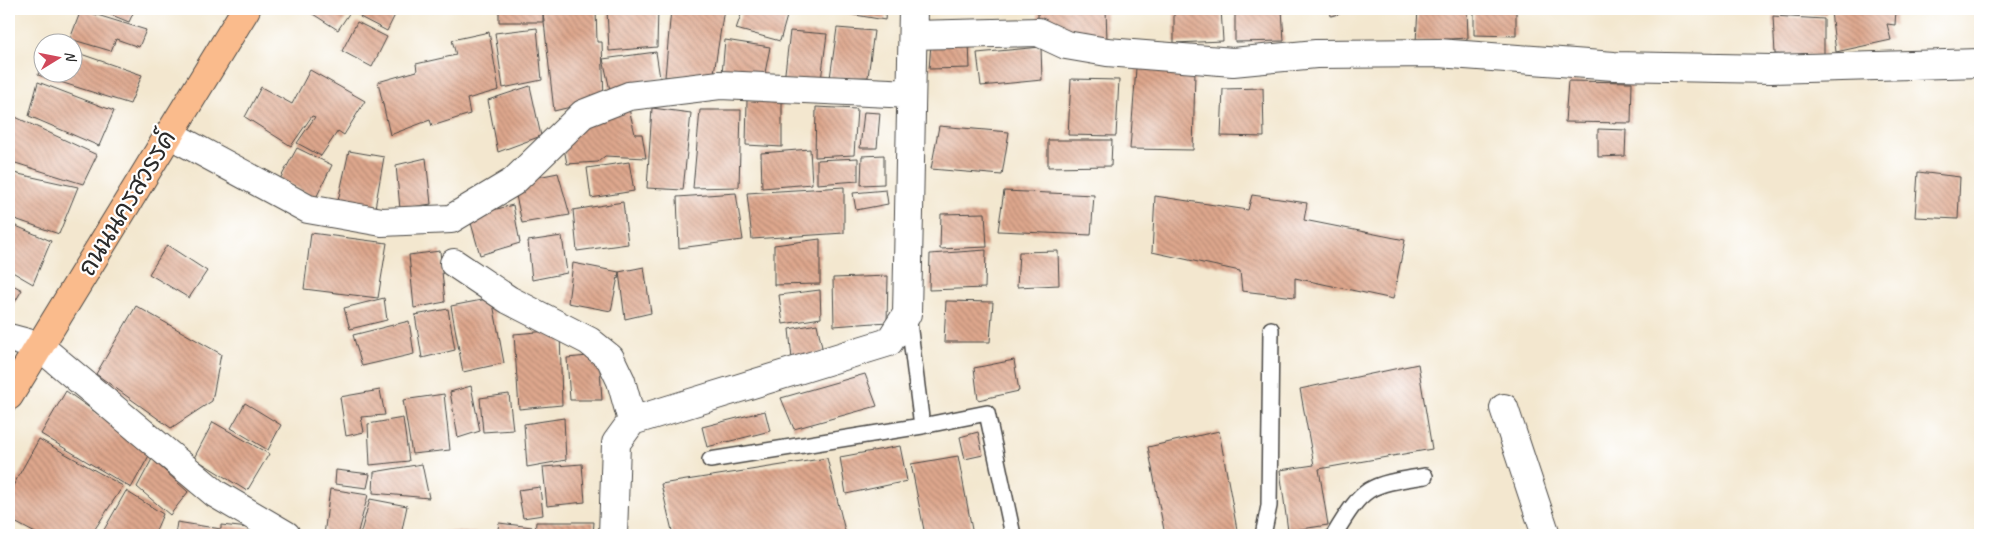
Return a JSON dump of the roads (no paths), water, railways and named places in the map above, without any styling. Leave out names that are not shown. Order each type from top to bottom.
[{"type":"main road","name":"ถนนนครสวรรค์","points":[[9,396],[246,9]]},
{"type":"street","points":[[613,535],[616,443],[632,421],[889,342],[908,314],[913,9]]},
{"type":"street","points":[[912,35],[1038,32],[1066,45],[1107,52],[1233,62],[1316,54],[1438,52],[1614,66],[1771,69],[1980,63]]},
{"type":"street","points":[[169,134],[308,209],[382,222],[450,219],[513,182],[583,114],[630,96],[720,85],[911,94]]},
{"type":"street","points":[[454,264],[509,300],[589,341],[610,358],[621,381],[632,421]]},
{"type":"street","points":[[9,338],[39,346],[216,494],[286,535]]},
{"type":"street","points":[[1504,408],[1546,535]]},
{"type":"lane","points":[[908,314],[922,426]]},
{"type":"lane","points":[[1263,535],[1269,506],[1271,329]]},
{"type":"lane","points":[[710,460],[922,426],[987,413],[1013,535]]},
{"type":"lane","points":[[1334,535],[1356,500],[1365,492],[1383,483],[1425,476]]}]
